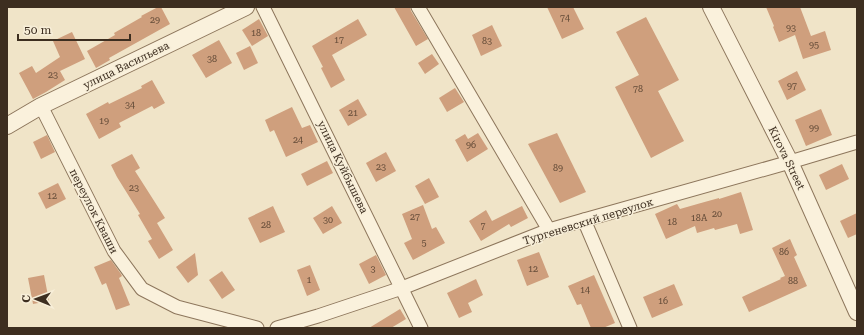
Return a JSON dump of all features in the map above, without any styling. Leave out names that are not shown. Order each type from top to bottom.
[{"type":"street","name":"улица Васильева","points":[[8,123],[246,7]]},
{"type":"street","name":"улица Куйбышева","points":[[263,7],[422,328]]},
{"type":"street","points":[[418,7],[549,230]]},
{"type":"street","name":"Kirova Street","points":[[712,7],[790,162],[857,312]]},
{"type":"street","name":"переулок Кваши","points":[[41,106],[114,251],[142,289],[177,307],[257,328]]},
{"type":"street","name":"Тургеневский переулок","points":[[277,328],[402,288],[549,230],[857,142]]},
{"type":"street","points":[[584,220],[630,328]]},
{"type":"building","points":[[158,7],[161,7],[170,24],[109,58],[110,60],[96,68],[87,51],[115,35],[114,33],[142,17],[141,16]]},
{"type":"building","points":[[394,7],[410,7],[428,39],[416,46]]},
{"type":"building","points":[[547,7],[573,7],[584,29],[562,39]]},
{"type":"building","points":[[766,7],[800,7],[811,36],[825,31],[831,50],[803,59],[795,35],[779,42]]},
{"type":"building","points":[[646,17],[679,80],[658,91],[684,141],[651,158],[615,87],[639,75],[616,32]]},
{"type":"building","points":[[259,19],[268,36],[252,46],[242,30]]},
{"type":"building","points":[[358,19],[367,35],[332,55],[345,80],[331,88],[321,68],[323,67],[312,46]]},
{"type":"building","points":[[492,25],[502,46],[481,56],[472,35]]},
{"type":"building","points":[[72,32],[85,59],[60,71],[65,80],[33,99],[19,73],[32,66],[36,73],[60,57],[53,41]]},
{"type":"building","points":[[219,40],[232,63],[206,78],[192,55]]},
{"type":"building","points":[[250,46],[258,63],[244,70],[236,53]]},
{"type":"building","points":[[432,54],[439,64],[425,74],[418,63]]},
{"type":"building","points":[[797,71],[806,90],[787,100],[778,81]]},
{"type":"building","points":[[152,80],[165,103],[154,109],[152,106],[119,123],[121,127],[99,139],[86,114],[108,102],[109,104],[142,88],[141,86]]},
{"type":"building","points":[[455,88],[464,102],[447,112],[439,98]]},
{"type":"building","points":[[358,99],[367,115],[348,126],[339,110]]},
{"type":"building","points":[[292,107],[302,128],[310,125],[318,142],[286,157],[274,130],[270,132],[265,120]]},
{"type":"building","points":[[821,109],[832,135],[806,146],[795,120]]},
{"type":"building","points":[[478,133],[488,149],[467,162],[455,140],[465,134],[468,139]]},
{"type":"building","points":[[557,133],[586,192],[560,203],[528,144]]},
{"type":"building","points":[[47,135],[55,152],[41,159],[33,142]]},
{"type":"building","points":[[386,152],[396,171],[376,182],[366,163]]},
{"type":"building","points":[[132,154],[140,168],[135,171],[165,218],[157,223],[173,250],[159,259],[148,241],[152,239],[138,215],[140,214],[111,165]]},
{"type":"building","points":[[327,161],[333,173],[307,186],[301,174]]},
{"type":"building","points":[[842,164],[849,179],[826,190],[819,175]]},
{"type":"building","points":[[429,178],[439,197],[425,204],[415,186]]},
{"type":"building","points":[[58,183],[66,199],[46,209],[38,193]]},
{"type":"building","points":[[741,192],[753,230],[740,234],[737,224],[697,233],[695,226],[666,239],[655,214],[677,204],[680,209]]},
{"type":"building","points":[[423,205],[432,229],[436,227],[445,243],[413,260],[404,243],[412,239],[402,214]]},
{"type":"building","points":[[273,206],[285,232],[260,243],[248,218]]},
{"type":"building","points":[[332,206],[342,223],[323,234],[313,218]]},
{"type":"building","points":[[522,206],[528,218],[511,227],[509,224],[481,241],[469,221],[486,210],[492,221]]},
{"type":"building","points":[[857,213],[857,234],[848,238],[840,221]]},
{"type":"building","points":[[790,239],[797,255],[794,257],[807,286],[749,312],[742,297],[785,276],[772,248]]},
{"type":"building","points":[[539,252],[549,277],[527,286],[517,260]]},
{"type":"building","points":[[195,253],[198,275],[188,283],[176,267]]},
{"type":"building","points":[[376,255],[386,275],[369,284],[359,264]]},
{"type":"building","points":[[111,260],[122,276],[119,278],[130,305],[116,310],[106,283],[102,285],[94,267]]},
{"type":"building","points":[[310,265],[320,290],[307,296],[297,270]]},
{"type":"building","points":[[222,271],[235,290],[222,299],[209,280]]},
{"type":"building","points":[[44,275],[49,301],[33,304],[28,278]]},
{"type":"building","points":[[594,275],[615,323],[603,328],[591,328],[581,304],[577,305],[568,286]]},
{"type":"building","points":[[476,279],[483,295],[468,303],[472,312],[459,318],[447,293]]},
{"type":"building","points":[[674,284],[683,305],[652,318],[643,297]]},
{"type":"building","points":[[400,309],[406,319],[391,328],[369,328]]}]
